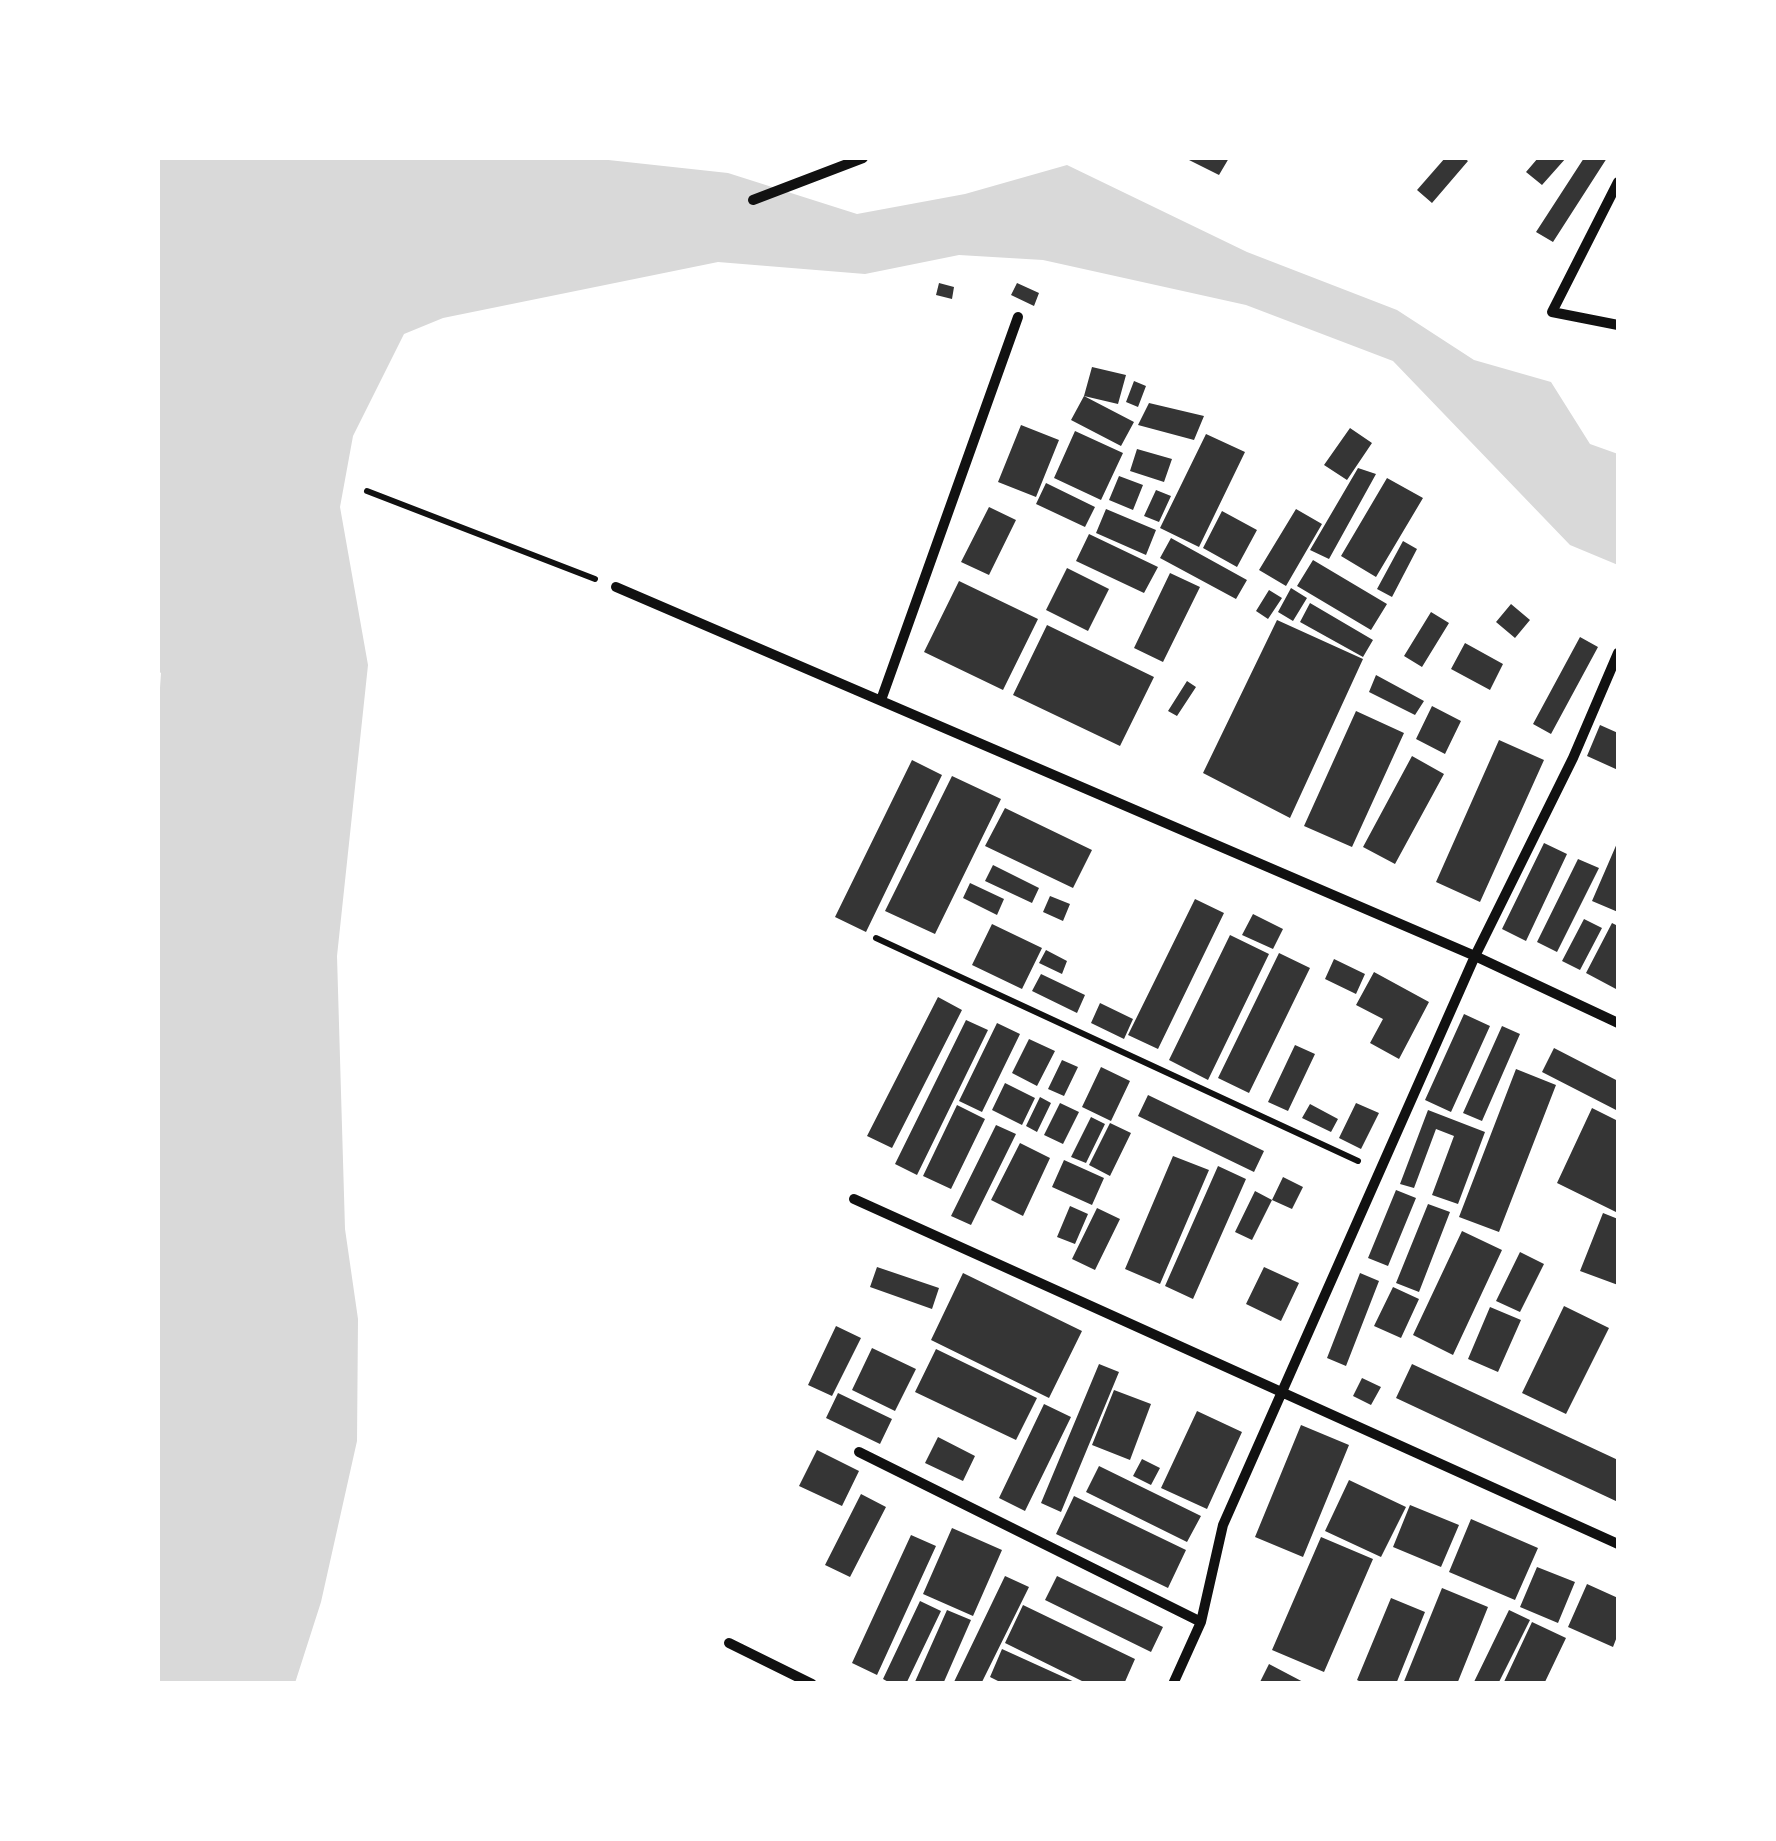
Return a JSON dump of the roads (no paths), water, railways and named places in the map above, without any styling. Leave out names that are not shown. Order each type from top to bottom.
[{"type":"street","points":[[753,200],[863,158]]},
{"type":"street","points":[[1618,182],[1552,312],[1618,326]]},
{"type":"street","points":[[881,700],[1018,317]]},
{"type":"street","points":[[616,588],[1475,956],[1618,1023]]},
{"type":"street","points":[[1173,1684],[1201,1622],[1222,1525],[1475,956],[1572,758],[1618,653]]},
{"type":"street","points":[[854,1199],[1618,1544]]},
{"type":"street","points":[[859,1452],[1201,1622]]},
{"type":"street","points":[[729,1644],[812,1684]]}]
